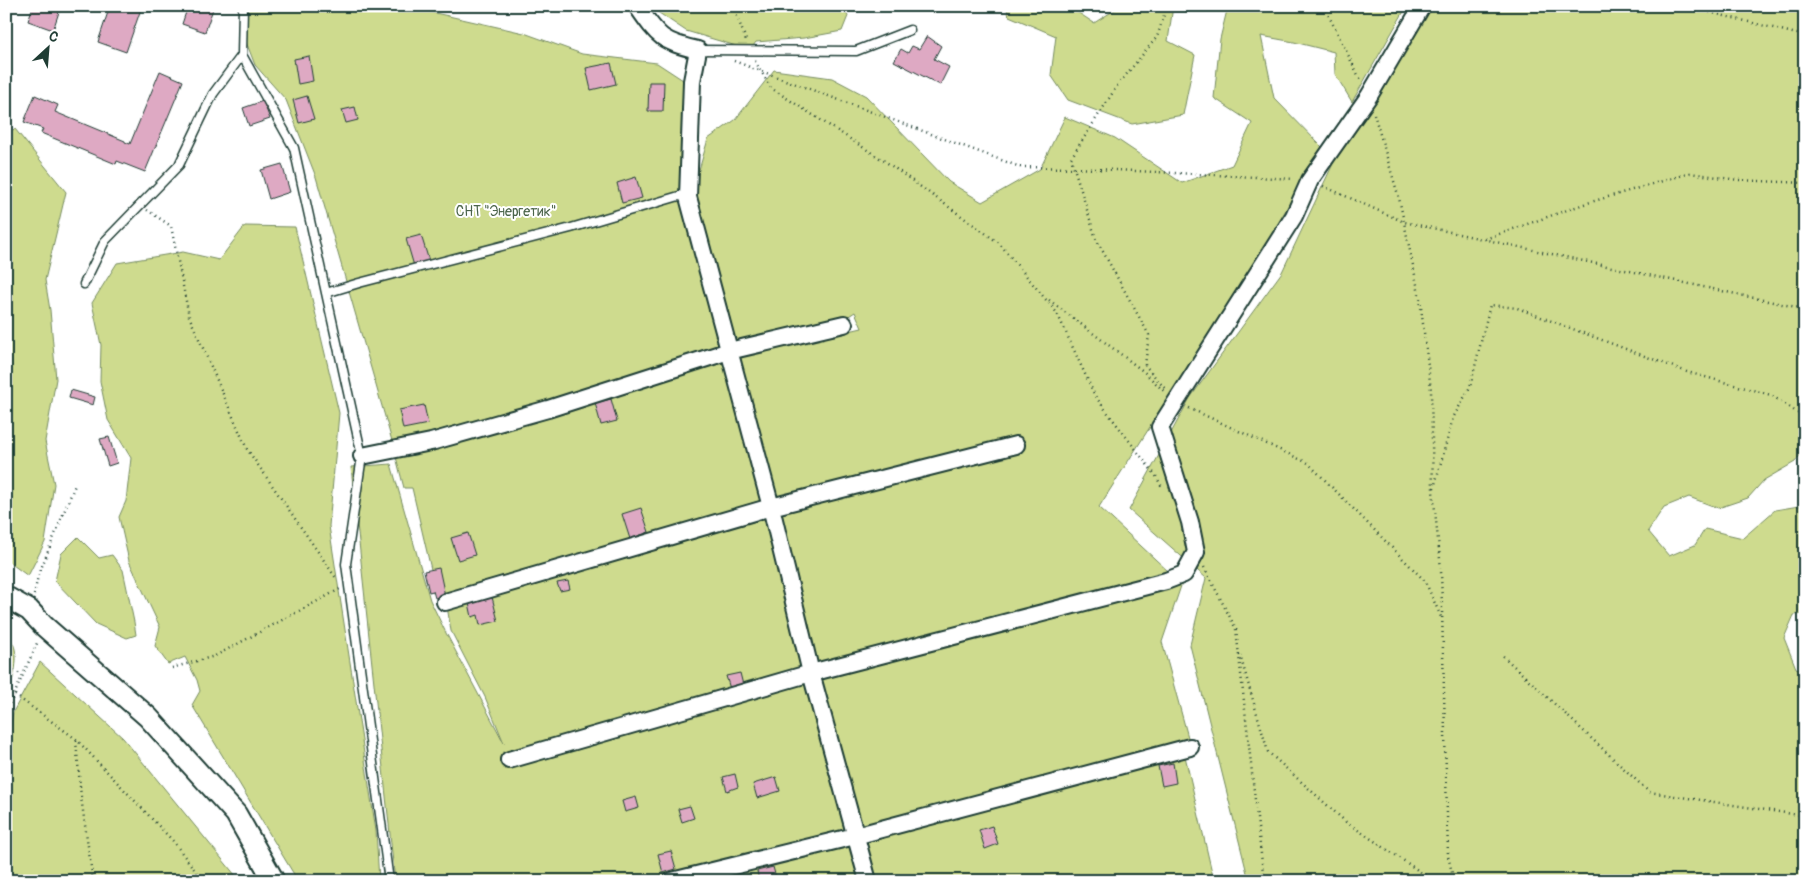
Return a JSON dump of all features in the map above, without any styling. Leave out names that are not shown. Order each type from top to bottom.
[{"type":"street","points":[[637,6],[662,39],[679,46],[698,50],[692,81],[688,197],[771,508],[811,673],[868,881]]},
{"type":"street","points":[[509,760],[811,673],[1166,581],[1184,574],[1196,552],[1190,522],[1160,427],[1294,216],[1310,180],[1369,96],[1422,6]]},
{"type":"street","points":[[362,456],[431,442],[503,422],[729,351],[844,324]]},
{"type":"street","points":[[445,602],[771,508],[1016,445]]},
{"type":"street","points":[[6,597],[29,610],[44,626],[148,717],[236,814],[274,881]]},
{"type":"street","points":[[672,881],[855,836],[1190,747]]},
{"type":"lane","points":[[243,6],[242,55],[294,148],[362,456],[346,564],[389,881]]},
{"type":"lane","points":[[698,50],[856,51],[910,30]]},
{"type":"lane","points":[[84,284],[105,241],[179,165],[214,94],[242,55]]},
{"type":"lane","points":[[326,293],[571,228],[679,196],[688,197]]},
{"type":"path","points":[[733,6],[750,50],[770,88],[889,164],[999,243],[1057,313],[1096,396],[1156,476],[1165,493]]},
{"type":"path","points":[[1167,6],[1157,37],[1117,86],[1072,158],[1096,239],[1149,335],[1145,365],[1176,402]]},
{"type":"path","points":[[1324,6],[1369,96],[1399,198],[1420,299],[1431,390],[1434,492],[1441,569],[1448,856],[1454,881]]},
{"type":"path","points":[[1685,6],[1805,36]]},
{"type":"path","points":[[734,61],[1020,167],[1310,180],[1404,222],[1805,309]]},
{"type":"path","points":[[1483,239],[1584,204],[1690,173],[1738,180],[1805,183]]},
{"type":"path","points":[[140,205],[171,226],[189,316],[247,449],[352,601]]},
{"type":"path","points":[[1044,296],[1143,371],[1176,402],[1308,463],[1425,580],[1442,619]]},
{"type":"path","points":[[1434,492],[1452,418],[1470,387],[1490,305],[1517,308],[1687,372],[1771,394],[1805,418]]},
{"type":"path","points":[[29,610],[33,602],[38,576],[75,486]]},
{"type":"path","points":[[1196,552],[1236,629],[1264,881]]},
{"type":"path","points":[[172,668],[215,656],[343,588]]},
{"type":"path","points":[[6,713],[44,626]]},
{"type":"path","points":[[1238,647],[1268,752],[1346,822],[1434,881]]},
{"type":"path","points":[[1503,656],[1649,792],[1805,816]]},
{"type":"path","points":[[6,672],[10,668],[22,675]]},
{"type":"path","points":[[15,696],[76,739],[172,841],[203,881]]},
{"type":"path","points":[[76,739],[81,797],[93,881]]},
{"type":"path","points":[[1800,881],[1805,874]]},
{"type":"green space","name":"СНТ \"Энергетик\"","points":[[248,6],[404,6],[524,33],[582,54],[657,63],[686,82],[679,196],[720,346],[457,429],[392,441],[316,177],[286,100],[255,65],[243,34]]},
{"type":"green space","points":[[655,6],[841,6],[848,16],[842,31],[804,38],[756,42],[750,50],[686,31],[656,11]]},
{"type":"green space","points":[[1006,6],[1068,6],[1094,23],[1121,6],[1173,6],[1168,41],[1195,55],[1183,115],[1132,124],[1068,100],[1051,75],[1056,36],[1009,16]]},
{"type":"green space","points":[[1228,6],[1407,6],[1352,102],[1335,74],[1334,52],[1261,36],[1274,98],[1322,147],[1264,248],[1099,507],[1169,572],[818,666],[772,499],[738,357],[862,328],[855,312],[841,321],[733,344],[695,199],[697,177],[708,139],[735,120],[774,70],[832,78],[866,96],[949,182],[982,202],[1040,169],[1065,117],[1115,138],[1182,183],[1232,165],[1252,123],[1214,98],[1220,39]]},
{"type":"green space","points":[[1431,6],[1805,6],[1805,398],[1798,397],[1805,428],[1805,449],[1795,462],[1764,480],[1748,498],[1718,508],[1689,497],[1664,507],[1648,531],[1669,556],[1695,545],[1705,529],[1743,538],[1775,510],[1805,505],[1805,614],[1794,615],[1784,638],[1796,668],[1805,671],[1805,881],[1249,881],[1190,645],[1206,578],[1129,510],[1190,398],[1282,272],[1348,132],[1387,78]]},
{"type":"green space","points":[[15,129],[66,192],[45,280],[50,310],[56,379],[45,441],[54,484],[45,542],[28,576],[6,560],[6,132]]},
{"type":"green space","points":[[245,226],[295,227],[339,413],[329,526],[376,831],[379,881],[298,881],[192,705],[200,691],[197,680],[185,657],[168,664],[155,646],[160,627],[129,561],[119,517],[126,501],[131,458],[108,420],[100,381],[101,345],[92,303],[117,263],[183,252],[219,260]]},
{"type":"green space","points":[[725,360],[762,500],[508,578],[437,595],[412,488],[404,488],[395,453]]},
{"type":"green space","points":[[391,464],[430,600],[504,743],[485,697],[451,631],[447,606],[766,515],[805,668],[508,752],[809,680],[849,830],[653,881],[395,881],[351,467]]},
{"type":"green space","points":[[78,537],[99,558],[112,555],[123,570],[136,635],[127,638],[96,624],[55,581],[61,554]]},
{"type":"green space","points":[[1183,580],[1162,642],[1189,741],[1185,756],[1214,881],[873,881],[819,677]]},
{"type":"green space","points":[[6,634],[15,648],[16,664],[6,697]]},
{"type":"green space","points":[[40,662],[123,738],[240,881],[6,881],[6,757],[13,712]]},
{"type":"green space","points":[[851,844],[862,881],[706,881]]},
{"type":"building","points":[[33,6],[61,6],[53,30],[28,21]]},
{"type":"building","points":[[110,6],[142,6],[126,52],[98,42]]},
{"type":"building","points":[[188,6],[214,6],[205,32],[182,24]]},
{"type":"building","points":[[927,36],[941,46],[934,59],[949,67],[940,85],[894,61],[901,49],[908,53],[912,46],[919,49]]},
{"type":"building","points":[[309,56],[313,81],[298,84],[294,59]]},
{"type":"building","points":[[611,63],[616,84],[591,90],[586,68]]},
{"type":"building","points":[[160,71],[183,81],[145,172],[117,161],[116,164],[41,133],[43,129],[24,122],[35,95],[58,105],[55,112],[130,144]]},
{"type":"building","points":[[649,82],[664,82],[663,111],[648,111]]},
{"type":"building","points":[[307,96],[314,119],[299,123],[293,100]]},
{"type":"building","points":[[263,101],[270,119],[249,126],[243,108]]},
{"type":"building","points":[[355,107],[358,120],[346,123],[342,110]]},
{"type":"building","points":[[282,164],[290,192],[269,199],[261,170]]},
{"type":"building","points":[[636,177],[642,198],[622,203],[617,183]]},
{"type":"building","points":[[421,235],[429,261],[414,266],[406,239]]},
{"type":"building","points":[[71,390],[95,397],[93,405],[69,398]]},
{"type":"building","points":[[611,399],[617,421],[601,425],[595,403]]},
{"type":"building","points":[[424,405],[428,424],[403,429],[399,410]]},
{"type":"building","points":[[109,437],[117,463],[108,466],[100,439]]},
{"type":"building","points":[[641,508],[649,532],[630,539],[622,514]]},
{"type":"building","points":[[468,533],[475,555],[458,560],[451,538]]},
{"type":"building","points":[[439,568],[445,596],[435,598],[433,591],[429,592],[424,571]]},
{"type":"building","points":[[568,581],[570,589],[560,591],[557,583]]},
{"type":"building","points":[[492,597],[498,621],[480,625],[478,615],[472,617],[469,603]]},
{"type":"building","points":[[740,673],[744,689],[731,692],[726,676]]},
{"type":"building","points":[[1173,763],[1176,783],[1162,786],[1158,766]]},
{"type":"building","points":[[735,774],[738,787],[727,791],[723,777]]},
{"type":"building","points":[[776,777],[780,791],[757,798],[753,784]]},
{"type":"building","points":[[636,797],[639,808],[625,812],[622,801]]},
{"type":"building","points":[[690,806],[694,818],[682,822],[678,809]]},
{"type":"building","points":[[992,826],[998,844],[985,849],[979,830]]},
{"type":"building","points":[[671,851],[676,869],[663,873],[658,854]]},
{"type":"building","points":[[773,867],[777,881],[759,881],[757,871]]}]
